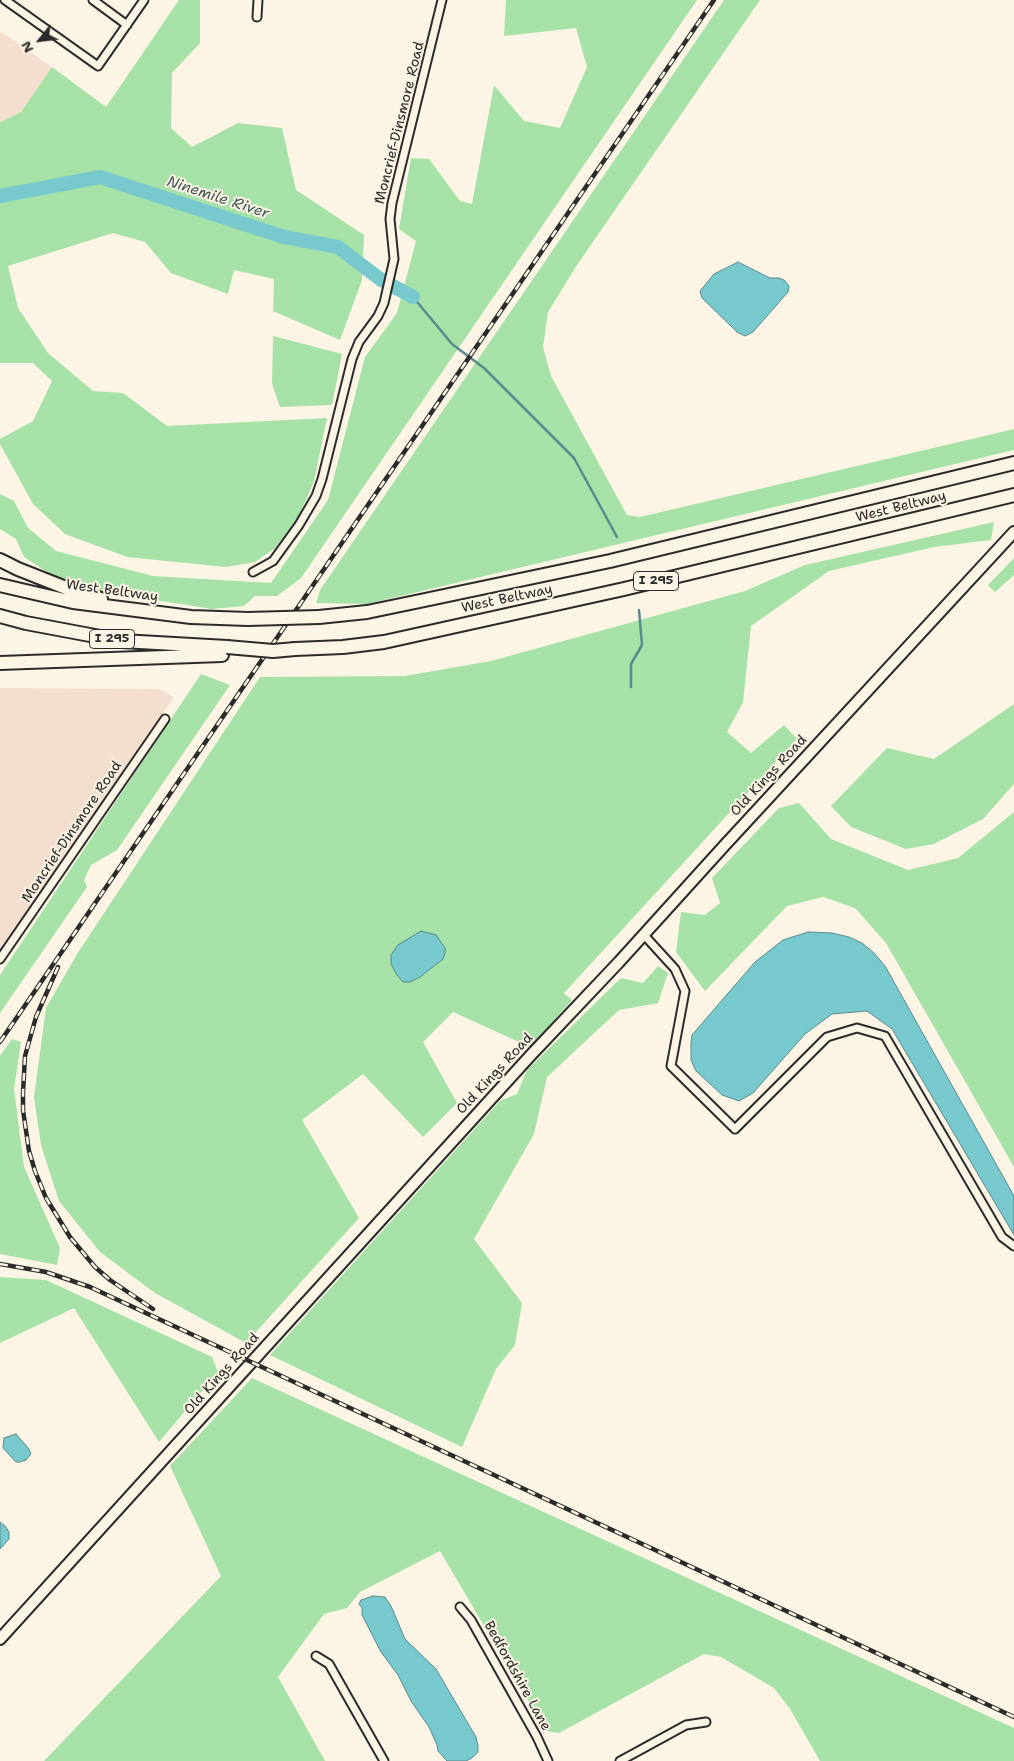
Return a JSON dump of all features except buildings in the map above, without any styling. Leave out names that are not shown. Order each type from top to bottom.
[{"type":"highway","name":"West Beltway","points":[[0,585],[73,602],[191,617],[248,619],[319,617],[367,612],[601,563],[1014,463]]},
{"type":"highway","name":"West Beltway","points":[[0,616],[26,624],[122,641],[224,651],[273,651],[343,647],[394,640],[624,589],[1014,495]]},
{"type":"highway","points":[[0,560],[71,590],[134,610]]},
{"type":"highway","points":[[0,663],[224,651]]},
{"type":"street","points":[[4,0],[98,66],[144,0]]},
{"type":"street","points":[[93,0],[127,25]]},
{"type":"street","points":[[258,0],[258,17]]},
{"type":"street","name":"Moncrief-Dinsmore Road","points":[[253,572],[273,561],[299,525],[316,496],[352,359],[359,342],[378,316],[384,303],[393,268],[394,250],[390,218],[392,203],[442,0]]},
{"type":"street","name":"Old Kings Road","points":[[0,1639],[517,1070],[644,936],[784,780],[1014,532]]},
{"type":"street","name":"Moncrief-Dinsmore Road","points":[[0,959],[165,719]]},
{"type":"street","points":[[644,936],[675,970],[685,990],[671,1066],[735,1129],[827,1037],[856,1028],[885,1036],[1002,1237],[1014,1246]]},
{"type":"street","name":"Bedfordshire Lane","points":[[460,1607],[471,1620],[537,1737],[548,1761]]},
{"type":"street","points":[[316,1656],[329,1664],[384,1761]]},
{"type":"street","points":[[620,1761],[686,1725],[706,1722]]},
{"type":"shaded area","points":[[0,31],[52,67],[21,112],[0,122]]},
{"type":"shaded area","points":[[0,688],[159,689],[174,697],[0,953]]},
{"type":"green space","points":[[179,0],[200,0],[200,43],[172,73],[171,128],[192,147],[238,123],[282,128],[296,190],[364,235],[362,280],[340,340],[273,311],[274,279],[234,270],[228,294],[171,273],[145,242],[113,233],[8,266],[18,308],[48,353],[93,391],[123,393],[167,426],[327,418],[314,481],[299,516],[275,548],[255,562],[226,567],[127,557],[65,534],[33,504],[0,444],[0,439],[33,421],[52,381],[33,363],[0,363],[0,122],[21,112],[52,67],[106,107]]},
{"type":"green space","points":[[506,0],[697,0],[301,578],[277,596],[255,596],[244,606],[212,609],[111,593],[55,577],[24,557],[16,539],[0,529],[0,494],[14,501],[28,528],[56,551],[153,576],[271,583],[328,500],[365,357],[397,313],[416,241],[399,229],[411,158],[429,159],[460,201],[472,204],[494,85],[524,121],[560,128],[587,67],[576,28],[504,36]]},
{"type":"green space","points":[[724,0],[760,0],[577,265],[548,312],[543,347],[551,376],[627,515],[640,517],[1014,429],[1014,450],[367,604],[316,603],[320,590]]},
{"type":"green space","points":[[273,336],[342,354],[332,405],[280,407],[272,384]]},
{"type":"green space","points":[[994,522],[991,540],[934,547],[829,571],[751,626],[743,702],[727,732],[751,753],[784,725],[797,739],[564,993],[572,1000],[530,1047],[453,1012],[423,1042],[457,1103],[423,1137],[363,1074],[302,1120],[359,1218],[246,1343],[155,1293],[100,1252],[59,1201],[41,1145],[34,1097],[46,1008],[77,954],[260,677],[405,676],[491,661],[745,591],[805,565]]},
{"type":"green space","points":[[1014,558],[1014,575],[995,592],[988,585]]},
{"type":"green space","points":[[201,674],[230,685],[117,850],[91,865],[84,880],[87,887],[0,1013],[0,975]]},
{"type":"green space","points":[[1014,704],[1014,784],[983,819],[934,844],[906,849],[851,827],[831,806],[887,748],[934,759]]},
{"type":"green space","points":[[799,803],[831,839],[908,870],[958,858],[1014,812],[1014,1167],[886,943],[855,908],[823,897],[787,906],[705,991],[676,952],[681,912],[705,915],[720,903],[712,878],[779,808]]},
{"type":"green space","points":[[658,966],[668,973],[658,1003],[619,1010],[547,1077],[534,1134],[474,1239],[522,1303],[515,1345],[496,1369],[462,1447],[270,1355],[500,1101],[517,1094],[527,1070],[621,978],[643,983]]},
{"type":"green space","points":[[12,1039],[21,1042],[14,1089],[24,1167],[60,1248],[57,1265],[0,1254],[0,1056]]},
{"type":"green space","points":[[0,1277],[46,1280],[212,1357],[218,1372],[159,1442],[74,1308],[0,1343]]},
{"type":"green space","points":[[252,1378],[1014,1728],[1014,1761],[820,1761],[790,1709],[774,1688],[721,1657],[704,1654],[559,1733],[546,1731],[440,1551],[360,1592],[347,1608],[324,1614],[278,1677],[325,1761],[44,1761],[221,1576],[170,1466]]},
{"type":"water","points":[[738,262],[770,278],[784,280],[789,286],[788,292],[753,332],[745,336],[737,332],[702,298],[700,291],[714,274]]},
{"type":"water","points":[[421,931],[436,935],[445,948],[443,959],[420,977],[410,982],[403,982],[391,964],[391,955],[398,945]]},
{"type":"water","points":[[808,932],[832,933],[849,937],[862,943],[885,966],[1014,1196],[1014,1235],[892,1029],[867,1011],[832,1014],[805,1034],[753,1093],[739,1101],[722,1095],[696,1071],[691,1060],[692,1035],[755,962],[783,940]]},
{"type":"water","points":[[16,1434],[31,1454],[26,1460],[20,1462],[16,1462],[3,1448],[4,1438]]},
{"type":"water","points":[[0,1522],[9,1532],[9,1539],[0,1549]]},
{"type":"water","points":[[373,1596],[385,1597],[391,1606],[405,1639],[436,1669],[476,1737],[478,1752],[472,1758],[466,1761],[447,1761],[438,1751],[429,1727],[411,1701],[398,1675],[381,1652],[362,1615],[362,1608],[359,1604],[361,1600]]},
{"type":"waterway","name":"Ninemile River","points":[[0,196],[100,177],[284,237],[338,247],[380,279],[413,297]]},
{"type":"waterway","points":[[413,297],[452,344],[484,368],[574,458],[617,537]]},
{"type":"waterway","points":[[631,687],[631,664],[642,645],[639,610]]},
{"type":"railway","points":[[0,1042],[714,0]]},
{"type":"railway","points":[[58,967],[36,1017],[25,1056],[23,1110],[29,1151],[46,1198],[70,1237],[95,1267],[110,1280],[153,1309]]},
{"type":"railway","points":[[0,1264],[46,1272],[90,1287],[1014,1717]]}]
